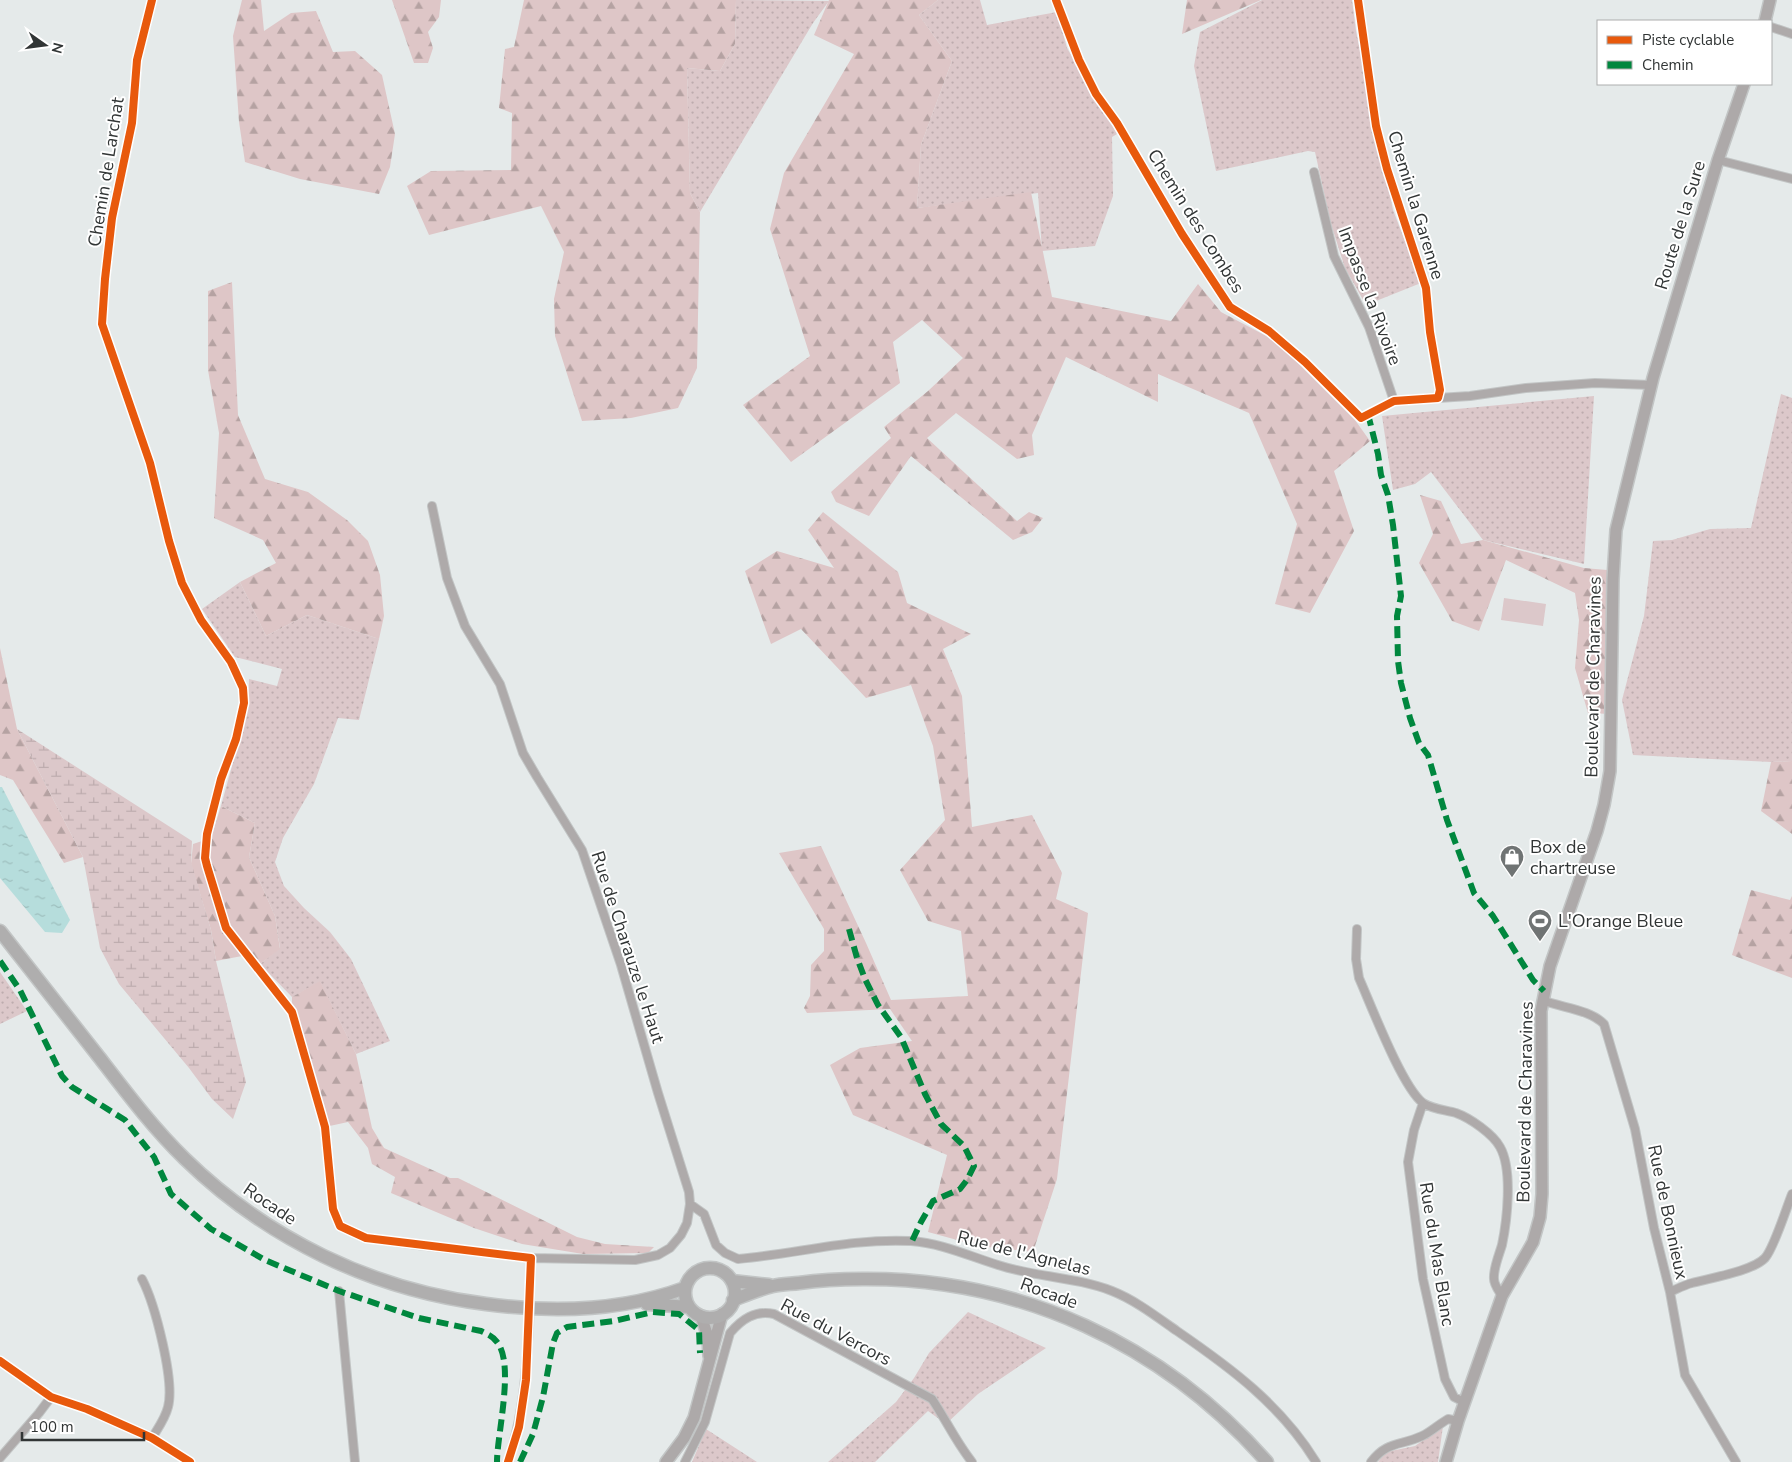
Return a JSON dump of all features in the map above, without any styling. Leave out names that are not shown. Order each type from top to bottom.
[{"type":"main road","points":[[1765,20],[1770,0]]},
{"type":"main road","name":"Route de la Sure","points":[[1652,381],[1718,160],[1744,85]]},
{"type":"main road","name":"Boulevard de Charavines","points":[[1446,1462],[1464,1402],[1502,1296],[1533,1242],[1540,1217],[1542,1194],[1542,1000],[1550,966],[1577,892],[1608,787],[1610,771],[1614,545],[1652,381]]},
{"type":"main road","name":"Rocade","points":[[0,931],[152,1124],[184,1158],[231,1199],[312,1251],[376,1278],[438,1296],[508,1307],[539,1309],[632,1304],[689,1307]]},
{"type":"main road","points":[[706,1268],[721,1270],[732,1281],[734,1300],[722,1314],[715,1317],[701,1316],[689,1307],[686,1301],[685,1288],[692,1274],[706,1268]]},
{"type":"main road","name":"Rocade","points":[[732,1281],[774,1286],[844,1279],[920,1280],[982,1291],[1038,1306],[1094,1329],[1160,1367],[1188,1387],[1220,1414],[1267,1462]]},
{"type":"main road","name":"Rocade","points":[[734,1300],[774,1286]]},
{"type":"main road","name":"Rocade","points":[[632,1304],[685,1288]]},
{"type":"main road","points":[[666,1462],[684,1438],[694,1418],[710,1365],[722,1314]]},
{"type":"main road","points":[[701,1316],[708,1337],[710,1365]]},
{"type":"street","name":"Chemin de Larchat","points":[[152,0],[137,60],[132,123],[112,218],[102,324],[150,463],[169,541],[182,582],[201,620],[231,662],[243,688],[244,703],[236,738],[221,779],[207,834],[205,858],[226,928],[292,1012],[325,1127],[333,1208],[340,1226],[366,1238],[531,1258]]},
{"type":"street","name":"Chemin des Combes","points":[[1056,0],[1096,94],[1118,123],[1182,234],[1230,307],[1269,330],[1306,362],[1361,418],[1394,401]]},
{"type":"street","name":"Chemin la Garenne","points":[[1358,0],[1376,126],[1387,169],[1426,288],[1430,332],[1440,390],[1438,398]]},
{"type":"street","points":[[1772,27],[1792,34]]},
{"type":"street","points":[[1718,160],[1792,179]]},
{"type":"street","name":"Impasse la Rivoire","points":[[1314,172],[1334,256],[1369,327],[1394,401]]},
{"type":"street","points":[[1394,401],[1470,396],[1526,388],[1652,381]]},
{"type":"street","name":"Rue de Charauze le Haut","points":[[432,506],[447,578],[465,626],[500,684],[524,753],[582,850],[621,965],[689,1192],[690,1204],[687,1223],[681,1235],[670,1248],[658,1256],[635,1260],[531,1258]]},
{"type":"street","points":[[1357,930],[1356,959],[1360,978],[1409,1087],[1423,1103],[1458,1114],[1492,1136],[1501,1148],[1506,1166],[1508,1207],[1506,1225],[1494,1278],[1502,1296]]},
{"type":"street","name":"Rue de Bonnieux","points":[[1542,1000],[1596,1016],[1604,1024],[1635,1129],[1654,1228],[1670,1292],[1685,1375],[1736,1462]]},
{"type":"street","name":"Rue du Mas Blanc","points":[[1423,1103],[1414,1130],[1408,1162],[1423,1279],[1445,1379],[1454,1397],[1464,1402]]},
{"type":"street","points":[[1670,1292],[1689,1284],[1740,1271],[1760,1262],[1766,1257],[1771,1247],[1792,1194]]},
{"type":"street","name":"Rue de l'Agnelas","points":[[690,1204],[704,1214],[716,1245],[725,1253],[738,1259],[835,1244],[912,1242],[961,1252],[1014,1270],[1113,1292],[1165,1322],[1228,1366],[1251,1385],[1270,1403],[1307,1447],[1316,1462]]},
{"type":"street","points":[[508,1462],[522,1409],[526,1380],[531,1258]]},
{"type":"street","points":[[142,1279],[157,1320],[170,1389],[168,1406],[163,1421],[152,1438]]},
{"type":"street","points":[[339,1291],[355,1462]]},
{"type":"street","name":"Rue du Vercors","points":[[684,1462],[705,1422],[730,1333],[740,1322],[752,1314],[764,1312],[774,1314],[932,1399],[943,1415],[958,1444],[972,1462]]},
{"type":"street","points":[[0,1361],[51,1396],[87,1409],[152,1438],[190,1462]]},
{"type":"street","points":[[0,1458],[39,1414],[51,1396]]},
{"type":"street","points":[[1371,1462],[1379,1451],[1390,1445],[1424,1435],[1448,1419],[1458,1421]]},
{"type":"green space","points":[[242,0],[261,0],[264,31],[291,13],[316,11],[333,52],[355,51],[382,75],[395,134],[390,167],[379,194],[300,179],[245,162],[239,122],[233,36]]},
{"type":"green space","points":[[392,0],[441,0],[439,17],[428,32],[433,48],[428,63],[414,63]]},
{"type":"green space","points":[[524,0],[736,0],[735,44],[720,71],[687,68],[690,193],[700,212],[697,368],[678,408],[631,418],[582,421],[555,336],[554,299],[564,252],[541,206],[429,235],[407,186],[431,171],[511,170],[512,113],[499,108],[505,49],[514,47]]},
{"type":"green space","points":[[736,0],[829,1],[813,23],[700,212],[690,193],[687,68],[720,71],[735,44]]},
{"type":"green space","points":[[829,0],[938,0],[919,15],[952,61],[921,145],[917,208],[1031,192],[1052,297],[1171,321],[1198,284],[1221,312],[1276,341],[1355,420],[1370,441],[1334,471],[1354,531],[1310,613],[1275,604],[1297,524],[1249,413],[1158,374],[1158,402],[1066,357],[1032,435],[1034,455],[1017,459],[956,413],[927,438],[1017,521],[1029,512],[1043,518],[1032,532],[1013,540],[911,456],[869,516],[836,502],[831,492],[891,438],[884,427],[928,391],[963,358],[922,320],[893,342],[900,383],[791,462],[743,405],[810,356],[770,229],[784,173],[854,54],[814,35]]},
{"type":"green space","points":[[938,0],[980,0],[987,25],[1057,12],[1067,48],[1117,134],[1112,137],[1113,196],[1095,246],[1042,251],[1038,193],[917,208],[921,145],[952,61],[919,15]]},
{"type":"green space","points":[[1187,0],[1261,0],[1182,34]]},
{"type":"green space","points":[[1262,0],[1352,0],[1356,31],[1393,210],[1421,283],[1366,305],[1345,268],[1331,224],[1315,152],[1308,151],[1216,171],[1194,66],[1200,32]]},
{"type":"green space","points":[[232,282],[238,415],[265,479],[308,492],[347,520],[368,541],[380,575],[384,616],[379,639],[307,615],[266,636],[240,582],[276,563],[263,540],[214,518],[219,433],[208,370],[208,291]]},
{"type":"green space","points":[[1781,394],[1792,398],[1792,761],[1771,762],[1633,755],[1622,700],[1644,616],[1653,541],[1672,540],[1710,529],[1751,528]]},
{"type":"green space","points":[[1594,396],[1584,564],[1483,540],[1431,472],[1415,484],[1393,490],[1382,416]]},
{"type":"green space","points":[[1420,495],[1441,501],[1461,544],[1483,540],[1584,568],[1607,570],[1610,714],[1588,713],[1575,668],[1579,620],[1575,593],[1506,560],[1479,631],[1452,621],[1419,563],[1433,534]]},
{"type":"green space","points":[[823,512],[898,572],[907,603],[971,634],[943,649],[962,696],[972,827],[1032,815],[1062,873],[1056,899],[1088,913],[1057,1179],[1033,1252],[979,1246],[928,1232],[947,1155],[853,1115],[830,1065],[860,1048],[912,1041],[890,1009],[807,1013],[804,1008],[810,996],[811,965],[824,951],[824,929],[779,853],[821,846],[891,1000],[968,996],[961,931],[928,921],[900,870],[945,820],[933,746],[911,685],[866,698],[801,629],[771,644],[745,571],[777,551],[834,568],[808,530]]},
{"type":"green space","points":[[240,582],[266,636],[307,615],[379,639],[359,720],[338,718],[314,784],[283,838],[275,862],[284,886],[330,932],[351,959],[390,1041],[356,1054],[320,982],[292,997],[260,964],[280,948],[275,916],[249,857],[255,823],[221,806],[248,708],[249,679],[277,686],[282,669],[235,657],[202,609]]},
{"type":"green space","points":[[1504,598],[1546,604],[1543,626],[1501,620]]},
{"type":"green space","points":[[0,648],[17,729],[83,857],[64,863],[13,780],[0,775]]},
{"type":"green space","points":[[17,729],[192,841],[191,862],[211,930],[216,961],[246,1082],[233,1119],[212,1099],[189,1068],[119,984],[100,948],[83,857]]},
{"type":"green space","points":[[1792,761],[1792,834],[1761,811],[1771,762]]},
{"type":"green space","points":[[221,806],[255,823],[249,857],[275,916],[280,949],[260,964],[242,956],[216,961],[211,930],[191,864],[193,844],[211,838]]},
{"type":"green space","points":[[1751,890],[1790,900],[1792,896],[1792,978],[1732,955]]},
{"type":"green space","points":[[0,972],[27,1011],[0,1024]]},
{"type":"green space","points":[[320,981],[356,1054],[372,1128],[384,1148],[450,1178],[458,1178],[577,1237],[605,1244],[654,1247],[648,1253],[583,1254],[522,1244],[474,1228],[391,1193],[395,1177],[372,1164],[368,1148],[348,1122],[325,1127],[292,1012],[292,997]]},
{"type":"green space","points":[[968,1312],[1046,1348],[978,1394],[946,1424],[928,1411],[875,1462],[828,1462],[896,1402],[914,1378],[929,1353]]},
{"type":"green space","points":[[1443,1426],[1438,1462],[1378,1462],[1386,1452],[1415,1446]]},
{"type":"green space","points":[[706,1429],[757,1462],[692,1462]]},
{"type":"water","points":[[0,787],[2,787],[70,920],[62,933],[45,932],[0,878]]},
{"type":"marked path","points":[[1368,414],[1381,475],[1388,495],[1393,525],[1401,596],[1397,616],[1398,661],[1401,683],[1410,718],[1419,743],[1428,755],[1447,820],[1474,893],[1493,916],[1533,980],[1544,991]]},
{"type":"marked path","points":[[849,929],[865,979],[878,1005],[901,1037],[925,1094],[941,1124],[964,1146],[974,1166],[960,1189],[933,1201],[912,1241]]},
{"type":"marked path","points":[[0,961],[20,990],[62,1076],[72,1087],[125,1120],[154,1157],[171,1194],[211,1229],[265,1260],[339,1291],[419,1318],[481,1331],[490,1335],[497,1342],[502,1352],[505,1366],[504,1400],[497,1462]]},
{"type":"marked path","points":[[520,1462],[533,1434],[543,1397],[553,1343],[557,1333],[567,1327],[614,1321],[653,1312],[679,1314],[699,1330],[700,1353]]},
{"type":"cycle path","points":[[152,0],[137,60],[132,123],[112,218],[102,324],[150,463],[169,541],[182,583],[201,620],[231,662],[243,688],[244,703],[236,739],[221,779],[207,834],[205,858],[226,928],[292,1012],[325,1127],[333,1209],[340,1226],[366,1238],[531,1258],[526,1380],[519,1427],[508,1462]]},
{"type":"cycle path","points":[[1056,0],[1079,60],[1096,94],[1117,123],[1182,234],[1230,307],[1269,331],[1305,362],[1361,418],[1394,401],[1438,398],[1440,390],[1430,332],[1426,288],[1387,169],[1376,126],[1358,0]]},
{"type":"cycle path","points":[[0,1361],[51,1397],[87,1409],[152,1438],[190,1462]]},
{"type":"place","name":"Box de chartreuse","points":[[1512,878]]},
{"type":"place","name":"L'Orange Bleue","points":[[1540,942]]}]
